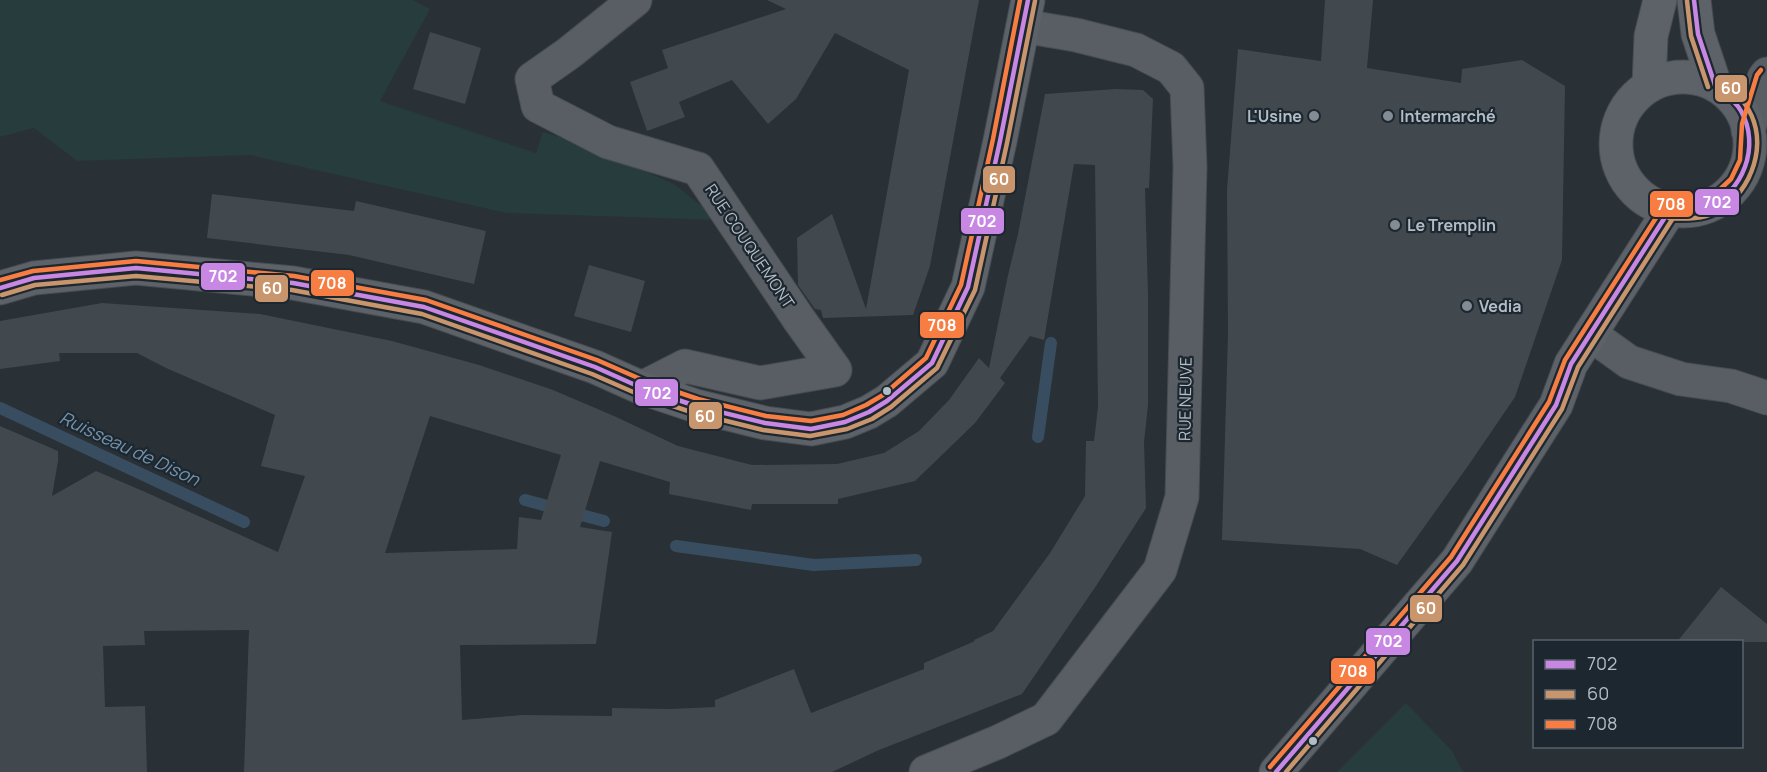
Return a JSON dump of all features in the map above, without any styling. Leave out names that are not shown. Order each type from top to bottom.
[{"type":"main road","points":[[1648,86],[1651,36],[1660,0]]},
{"type":"main road","points":[[1694,0],[1698,34],[1715,85]]},
{"type":"main road","points":[[0,288],[34,278],[136,268],[293,283],[424,307],[596,367],[642,388],[696,406],[765,423],[812,429],[845,422],[887,401],[932,363],[968,287],[1025,13]]},
{"type":"main road","points":[[1670,78],[1693,78],[1715,85],[1730,97],[1742,113],[1748,131],[1749,150],[1745,169],[1736,185],[1723,199],[1688,212],[1669,211],[1648,202],[1630,187],[1619,167],[1615,144],[1619,121],[1630,101],[1648,86],[1670,78]]},
{"type":"main road","points":[[1276,772],[1457,561],[1556,405],[1571,364],[1669,211]]},
{"type":"street","name":"RUE COUQUEMONT","points":[[635,0],[569,53],[532,79],[538,106],[608,142],[698,169],[835,370],[760,383],[685,366],[642,388]]},
{"type":"street","name":"RUE NEUVE","points":[[926,772],[1047,719],[1160,570],[1182,496],[1190,167],[1187,88],[1171,68],[1136,50],[1076,35],[1025,13]]},
{"type":"street","points":[[1748,131],[1767,74]]},
{"type":"street","points":[[1590,334],[1629,362],[1681,379],[1731,386],[1767,398]]},
{"type":"green space","points":[[0,0],[412,0],[430,9],[380,101],[536,153],[543,132],[578,142],[674,184],[719,220],[506,213],[250,155],[77,161],[34,128],[0,137]]},
{"type":"green space","points":[[1406,703],[1452,751],[1463,772],[1337,772]]},
{"type":"building","points":[[767,0],[979,0],[930,266],[913,315],[823,318],[821,310],[815,309],[798,285],[797,238],[832,214],[866,309],[909,70],[835,33],[796,99],[768,124],[732,80],[679,102],[685,117],[647,131],[630,82],[668,68],[662,50],[786,9]]},
{"type":"building","name":"Le Tremplin","points":[[1325,0],[1373,0],[1367,68],[1461,83],[1462,69],[1522,60],[1565,86],[1562,260],[1515,397],[1397,565],[1360,549],[1222,540],[1228,333],[1227,190],[1238,49],[1321,61]]},
{"type":"building","points":[[430,32],[481,48],[465,104],[413,89]]},
{"type":"building","points":[[1116,89],[1143,90],[1153,99],[1149,188],[1145,188],[1148,294],[1148,405],[1144,442],[1146,508],[1022,694],[879,750],[832,772],[244,772],[249,630],[144,631],[145,645],[103,646],[105,707],[145,706],[147,772],[0,772],[0,426],[58,451],[52,496],[96,471],[278,552],[305,476],[261,466],[275,415],[137,353],[59,353],[60,361],[0,369],[0,321],[102,303],[260,314],[392,341],[479,365],[553,390],[678,446],[752,465],[837,464],[884,453],[919,431],[949,400],[979,358],[989,368],[1045,94]],"holes":[[[1074,164],[1095,165],[1098,407],[1094,441],[1086,441],[1085,496],[1050,553],[993,631],[924,663],[924,669],[811,713],[794,669],[715,700],[715,707],[612,708],[612,716],[522,715],[462,720],[460,645],[596,644],[612,532],[580,527],[600,461],[670,482],[669,494],[751,510],[752,504],[838,504],[838,499],[915,481],[975,423],[1005,383],[1000,378],[1030,336],[1044,340]],[[430,416],[561,455],[541,520],[519,517],[517,549],[385,553]]]},
{"type":"building","points":[[212,194],[354,211],[356,201],[486,231],[474,284],[349,255],[207,238]]},
{"type":"building","points":[[589,265],[645,281],[631,332],[574,316]]},
{"type":"building","points":[[1721,587],[1767,624],[1767,642],[1679,640]]},
{"type":"waterway","name":"Ruisseau de Dison","points":[[1038,437],[1051,343]]},
{"type":"waterway","name":"Ruisseau de Dison","points":[[0,408],[244,522]]},
{"type":"waterway","name":"Ruisseau de Dison","points":[[525,500],[604,521]]},
{"type":"waterway","name":"Ruisseau de Dison","points":[[676,546],[814,565],[916,560]]},
{"type":"transit line","name":"708","points":[[0,280],[33,271],[136,261],[294,276],[426,300],[597,360],[645,381],[698,399],[766,416],[811,421],[843,415],[883,395],[926,358],[961,285],[1020,0]]},
{"type":"transit line","name":"702","points":[[0,288],[34,278],[136,268],[293,283],[424,307],[595,367],[642,388],[696,406],[765,423],[811,429],[845,422],[887,401],[932,363],[968,287],[1028,0]]},
{"type":"transit line","name":"702","points":[[1694,0],[1698,34],[1715,85]]},
{"type":"transit line","name":"60","points":[[2,295],[35,285],[136,276],[292,290],[422,314],[694,413],[763,430],[810,436],[847,429],[872,419],[891,407],[937,368],[975,290],[1035,1]]},
{"type":"transit line","name":"60","points":[[1687,1],[1691,36],[1708,87]]},
{"type":"transit line","name":"708","points":[[1669,204],[1687,204],[1707,199],[1731,179],[1740,160],[1742,124],[1757,75],[1761,70]]},
{"type":"transit line","name":"60","points":[[1669,218],[1697,218],[1719,210],[1741,191],[1754,165],[1757,150],[1754,122],[1740,98],[1720,79]]},
{"type":"transit line","name":"702","points":[[1669,211],[1697,211],[1719,201],[1739,180],[1745,167],[1749,139],[1747,125],[1736,103],[1715,85]]},
{"type":"transit line","name":"708","points":[[1270,767],[1451,557],[1549,402],[1565,360],[1663,207]]},
{"type":"transit line","name":"702","points":[[1276,772],[1457,561],[1556,405],[1571,364],[1669,211]]},
{"type":"transit line","name":"60","points":[[1286,772],[1463,565],[1562,409],[1578,367],[1675,215]]},
{"type":"place","name":"L'Usine","points":[[1314,116]]},
{"type":"place","name":"Intermarché","points":[[1388,116]]},
{"type":"place","name":"Le Tremplin","points":[[1395,225]]},
{"type":"place","name":"Vedia","points":[[1467,306]]}]
